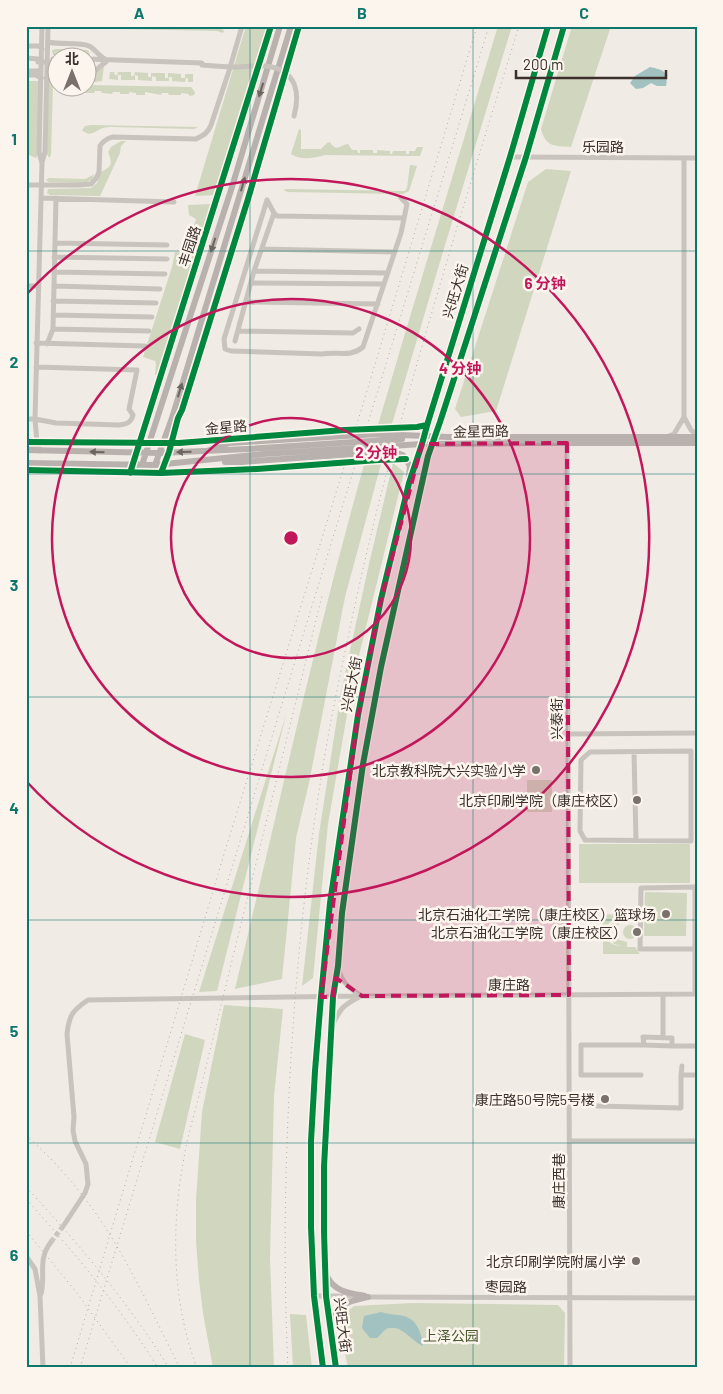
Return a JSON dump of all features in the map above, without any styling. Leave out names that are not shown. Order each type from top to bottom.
[{"type":"main road","name":"丰园路","points":[[142,465],[232,187],[280,26]]},
{"type":"main road","points":[[155,465],[171,421],[291,26]]},
{"type":"main road","name":"兴旺大街","points":[[323,1368],[314,1296],[311,1227],[311,1141],[330,903],[358,715],[381,599],[409,483],[510,157],[548,26]]},
{"type":"main road","name":"兴旺大街","points":[[336,1368],[326,1296],[324,1167],[330,1030],[342,913],[363,764],[381,667],[428,456],[526,157],[564,26]]},
{"type":"main road","points":[[159,413],[162,419],[167,422],[171,421]]},
{"type":"main road","name":"金星西路","points":[[207,451],[229,444],[378,434],[424,437],[697,436]]},
{"type":"main road","name":"金星西路","points":[[26,463],[155,465],[263,454],[422,444],[697,443]]},
{"type":"main road","points":[[194,462],[241,462],[383,452],[401,445]]},
{"type":"main road","points":[[369,447],[403,455],[410,466],[409,483]]},
{"type":"main road","name":"金星路","points":[[26,450],[146,453],[207,451]]},
{"type":"main road","points":[[326,1273],[331,1284],[342,1291],[368,1296]]},
{"type":"main road","points":[[331,1333],[332,1320],[336,1311],[342,1305],[368,1296]]},
{"type":"street","points":[[42,26],[45,42]]},
{"type":"street","points":[[40,451],[37,442],[35,419],[36,344],[40,185],[42,163],[46,152],[43,78],[44,49],[48,26]]},
{"type":"street","points":[[26,185],[91,184],[97,177],[100,146],[106,139],[196,139],[204,136],[211,126],[242,26]]},
{"type":"street","points":[[26,45],[45,42],[86,46],[106,61]]},
{"type":"street","points":[[26,45],[39,46],[44,49],[52,47],[86,48]]},
{"type":"street","points":[[26,60],[48,61]]},
{"type":"street","points":[[98,61],[239,64],[272,67],[291,78],[296,87],[298,95],[294,116]]},
{"type":"street","points":[[98,67],[106,61]]},
{"type":"street","points":[[26,73],[48,72]]},
{"type":"street","points":[[26,73],[43,78],[48,76]]},
{"type":"street","name":"乐园路","points":[[510,157],[697,158]]},
{"type":"street","points":[[684,158],[684,417],[691,430],[697,436]]},
{"type":"street","points":[[40,198],[174,202]]},
{"type":"street","points":[[47,344],[53,329],[56,198]]},
{"type":"street","points":[[401,198],[407,204],[404,218],[401,232],[363,347],[352,354],[237,352],[226,349],[224,339],[267,200],[277,216],[404,218]]},
{"type":"street","points":[[235,341],[254,271],[274,213]]},
{"type":"street","points":[[55,243],[167,245]]},
{"type":"street","points":[[262,249],[395,252]]},
{"type":"street","points":[[54,257],[166,260]]},
{"type":"street","points":[[254,271],[388,273]]},
{"type":"street","points":[[54,272],[165,274]]},
{"type":"street","points":[[251,283],[384,284]]},
{"type":"street","points":[[26,286],[38,286]]},
{"type":"street","points":[[54,286],[160,289]]},
{"type":"street","points":[[54,301],[156,303]]},
{"type":"street","points":[[246,302],[378,304]]},
{"type":"street","points":[[53,315],[152,317]]},
{"type":"street","points":[[53,329],[149,331]]},
{"type":"street","points":[[238,331],[353,333],[359,329]]},
{"type":"street","points":[[36,344],[145,346]]},
{"type":"street","points":[[26,419],[56,424],[119,426],[127,424],[133,415],[129,410],[137,370],[36,367]]},
{"type":"street","points":[[668,437],[674,434],[684,417]]},
{"type":"street","points":[[26,443],[40,451]]},
{"type":"street","name":"兴泰街","points":[[567,443],[569,995]]},
{"type":"street","points":[[26,470],[34,470]]},
{"type":"street","points":[[568,734],[697,733]]},
{"type":"street","points":[[590,752],[691,752],[694,796],[691,841],[585,840],[580,831],[581,760],[590,752]]},
{"type":"street","points":[[634,752],[636,840]]},
{"type":"street","points":[[695,949],[640,949],[641,888],[696,888],[696,994]]},
{"type":"street","points":[[338,966],[345,985],[362,996]]},
{"type":"street","name":"康庄路","points":[[64,1225],[88,1184],[86,1164],[75,1141],[73,1130],[74,1117],[67,1034],[69,1020],[78,1007],[88,1000],[696,994]]},
{"type":"street","name":"康庄西巷","points":[[569,995],[570,1368]]},
{"type":"street","points":[[663,995],[663,1038]]},
{"type":"street","points":[[330,1030],[341,1008],[348,1002],[362,996]]},
{"type":"street","points":[[644,1045],[643,1038],[672,1038],[672,1046]]},
{"type":"street","points":[[641,1075],[581,1075],[581,1045],[697,1046]]},
{"type":"street","points":[[597,1106],[681,1108],[682,1066]]},
{"type":"street","points":[[681,1075],[697,1075]]},
{"type":"street","points":[[570,1141],[697,1142]]},
{"type":"street","points":[[40,1296],[43,1286],[42,1261],[45,1249],[51,1242]]},
{"type":"street","points":[[26,1256],[36,1269],[40,1296],[43,1368]]},
{"type":"street","name":"枣园路","points":[[314,1296],[697,1298]]},
{"type":"highlighted area","points":[[567,443],[569,995],[362,996],[336,978],[333,997],[321,997],[358,715],[381,599],[422,444]]},
{"type":"green space","points":[[69,26],[217,28],[221,26],[224,31],[223,33],[217,31],[71,28]]},
{"type":"green space","points":[[246,26],[267,26],[217,195],[195,196]]},
{"type":"green space","points":[[498,26],[512,26],[392,424],[378,425],[406,330]]},
{"type":"green space","points":[[572,26],[611,26],[571,147],[548,142],[541,129]]},
{"type":"green space","points":[[104,66],[102,81],[98,82],[98,72]]},
{"type":"green space","points":[[110,72],[114,72],[117,75],[118,72],[131,72],[131,76],[134,76],[135,72],[148,73],[148,77],[151,77],[151,73],[165,73],[165,78],[168,78],[168,73],[181,74],[181,78],[185,78],[185,74],[193,74],[193,82],[188,82],[188,78],[186,78],[185,82],[172,81],[172,77],[169,77],[169,81],[156,81],[156,77],[152,76],[152,81],[138,80],[138,76],[135,75],[135,80],[121,80],[121,75],[118,75],[118,80],[109,79]]},
{"type":"green space","points":[[28,81],[39,81],[36,158],[27,152]]},
{"type":"green space","points":[[98,85],[191,87],[195,92],[194,95],[190,96],[181,93],[181,95],[162,93],[161,95],[145,92],[145,95],[136,95],[136,93],[129,92],[129,94],[113,92],[112,94],[102,93],[98,91]]},
{"type":"green space","points":[[49,98],[53,98],[51,155],[49,158],[47,154]]},
{"type":"green space","points":[[85,126],[198,127],[194,129],[107,127],[90,134],[82,130]]},
{"type":"green space","points":[[299,129],[301,130],[301,149],[321,149],[330,142],[337,148],[348,144],[352,150],[357,150],[358,153],[360,153],[360,150],[373,150],[373,153],[377,153],[377,150],[390,151],[390,154],[393,151],[406,151],[406,154],[409,154],[409,151],[415,151],[417,147],[423,147],[420,156],[325,155],[303,158],[291,154]]},
{"type":"green space","points":[[121,141],[126,141],[121,146],[120,153],[100,196],[50,195],[47,193],[48,189],[91,188],[97,183],[101,172],[110,164],[111,159],[108,152],[111,147]]},
{"type":"green space","points":[[410,165],[417,166],[409,191],[403,194],[287,192],[284,190],[405,191]]},
{"type":"green space","points":[[546,169],[571,171],[496,411],[461,417],[455,409],[528,182]]},
{"type":"green space","points":[[95,174],[91,180],[85,183],[49,182],[46,180],[49,178],[85,179]]},
{"type":"green space","points":[[212,204],[214,208],[160,377],[155,375],[155,361],[143,357],[172,267],[175,252],[185,253],[196,219],[189,215],[188,205]]},
{"type":"green space","points":[[393,463],[404,472],[353,680],[328,824],[313,978],[302,986],[319,834],[341,692]]},
{"type":"green space","points":[[381,464],[345,597],[309,783],[296,838],[282,979],[235,989],[313,661],[364,465]]},
{"type":"green space","points":[[286,715],[217,991],[199,992]]},
{"type":"green space","points":[[527,780],[552,780],[552,812],[527,812]]},
{"type":"green space","points":[[579,844],[690,844],[690,883],[579,883]]},
{"type":"green space","name":"北京石油化工学院（康庄校区）篮球场","points":[[645,892],[687,893],[686,936],[644,936]]},
{"type":"green space","points":[[602,914],[620,915],[615,917],[606,928],[602,928]]},
{"type":"green space","points":[[628,917],[628,923],[619,924],[616,929],[610,928],[617,919]]},
{"type":"green space","points":[[627,925],[633,925],[637,932],[633,939],[627,939],[623,935],[623,929]]},
{"type":"green space","points":[[609,935],[616,935],[619,940],[627,942],[627,947],[635,947],[640,954],[603,954],[603,938],[614,945],[623,946],[614,944]]},
{"type":"green space","points":[[224,1005],[283,1009],[274,1096],[270,1258],[274,1368],[213,1368],[203,1313],[196,1241],[196,1200],[202,1112]]},
{"type":"green space","points":[[185,1034],[205,1040],[180,1149],[155,1142]]},
{"type":"green space","name":"上泽公园","points":[[412,1303],[558,1305],[565,1313],[564,1368],[348,1368],[338,1319],[354,1306]]},
{"type":"green space","points":[[290,1314],[306,1315],[312,1368],[293,1368]]},
{"type":"water","points":[[650,67],[664,72],[667,81],[666,86],[657,86],[651,83],[643,88],[636,89],[630,83],[635,76]]},
{"type":"water","points":[[381,1312],[403,1316],[413,1321],[419,1329],[423,1346],[396,1328],[386,1329],[377,1338],[370,1338],[362,1328],[364,1316]]},
{"type":"tunnel","points":[[51,1242],[64,1225]]},
{"type":"railway","points":[[70,1368],[225,851],[344,467],[477,26]]},
{"type":"railway","points":[[80,1368],[489,26]]},
{"type":"railway","points":[[288,1368],[285,1213],[291,1058],[306,884],[325,753],[349,631],[395,442],[464,204],[519,26]]},
{"type":"railway","points":[[197,1368],[188,1342],[178,1288],[176,1234],[180,1179],[189,1135],[322,596]]},
{"type":"railway","points":[[26,1135],[68,1178],[105,1227],[135,1279],[180,1368]]},
{"type":"railway","points":[[26,1187],[102,1274],[137,1320],[169,1368]]},
{"type":"railway","points":[[26,1199],[96,1280],[158,1368]]},
{"type":"railway","points":[[26,1231],[77,1293],[131,1368]]},
{"type":"cycle path","points":[[130,473],[271,26]]},
{"type":"cycle path","points":[[161,473],[248,199],[299,26]]},
{"type":"cycle path","points":[[323,1368],[314,1296],[311,1227],[311,1141],[315,1071],[330,903],[358,715],[381,599],[409,483],[510,157],[548,26]]},
{"type":"cycle path","points":[[336,1368],[326,1296],[324,1167],[333,997],[338,966],[342,913],[363,764],[381,667],[428,456],[526,157],[564,26]]},
{"type":"cycle path","points":[[26,442],[179,443],[427,425]]},
{"type":"cycle path","points":[[26,470],[161,473],[406,459]]},
{"type":"place","name":"北京教科院大兴实验小学","points":[[536,770]]},
{"type":"place","name":"北京印刷学院（康庄校区）","points":[[637,800]]},
{"type":"place","name":"北京石油化工学院（康庄校区）篮球场","points":[[666,914]]},
{"type":"place","name":"北京石油化工学院（康庄校区）","points":[[637,932]]},
{"type":"place","name":"康庄路50号院5号楼","points":[[605,1099]]},
{"type":"place","name":"北京印刷学院附属小学","points":[[636,1261]]}]
